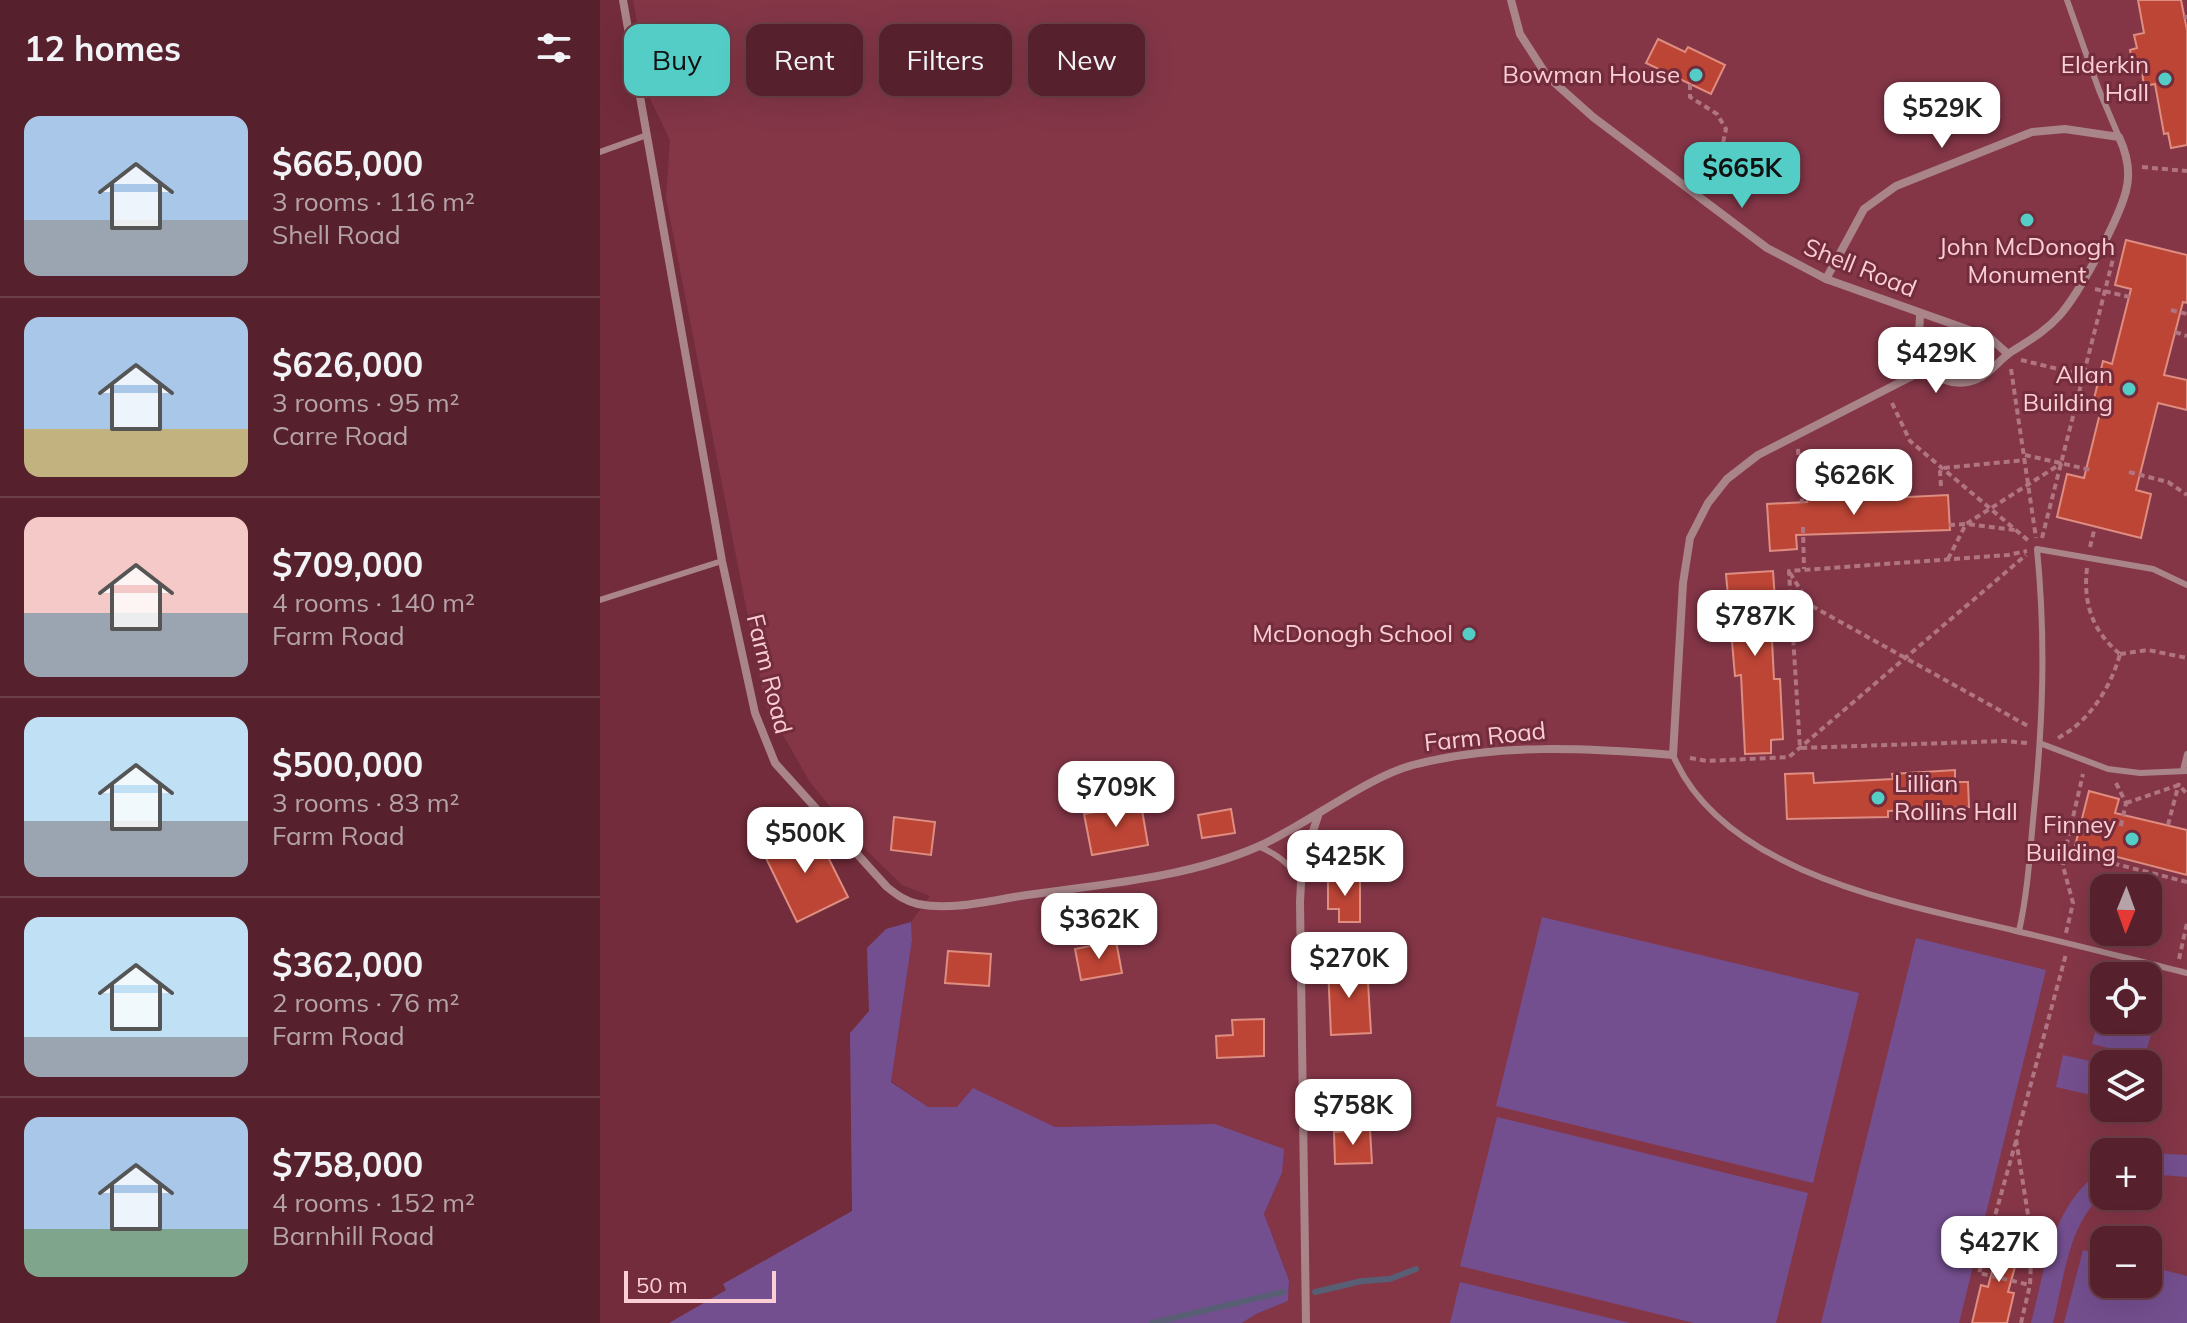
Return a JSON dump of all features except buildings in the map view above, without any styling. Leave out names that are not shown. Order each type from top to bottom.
[{"type":"street","name":"Farm Road","points":[[623,0],[722,561],[755,713],[768,749],[790,782],[887,887],[903,900],[926,905],[959,905],[1128,881],[1215,864],[1318,816],[1409,766],[1452,756],[1573,749],[1673,755]]},
{"type":"street","name":"Shell Road","points":[[1511,0],[1520,34],[1547,76],[1593,117],[1767,248],[1826,279],[1989,337],[2008,354]]},
{"type":"street","points":[[1826,279],[1864,209],[1896,186],[2032,132],[2065,129],[2119,137],[2129,166],[2126,190],[2081,286],[2060,316],[2034,339],[2008,354],[1976,379],[1958,383],[1942,381],[1921,356],[1920,313]]},
{"type":"street","points":[[1673,755],[1683,583],[1690,538],[1708,503],[1727,479],[1758,455],[1928,368]]},
{"type":"street","points":[[1306,1323],[1300,879],[1307,844],[1318,816]]},
{"type":"lane","points":[[2067,0],[2119,137]]},
{"type":"lane","points":[[600,152],[647,135]]},
{"type":"lane","points":[[2019,931],[2027,896],[2042,744],[2044,650],[2037,549],[2153,569],[2187,585]]},
{"type":"lane","points":[[600,600],[722,561]]},
{"type":"lane","points":[[2042,744],[2108,769],[2140,773],[2185,770],[2187,754]]},
{"type":"lane","points":[[1673,755],[1683,780],[1700,801],[1727,825],[1753,844],[1813,874],[1900,903],[2187,973]]},
{"type":"lane","points":[[1258,846],[1276,854],[1290,865],[1300,879]]},
{"type":"path","points":[[2093,72],[2132,60]]},
{"type":"path","points":[[1690,84],[1690,97],[1717,114],[1726,129],[1716,176],[1699,194]]},
{"type":"path","points":[[2129,166],[2187,171]]},
{"type":"path","points":[[1673,755],[1707,761],[1789,757],[2016,561],[2037,549],[2047,527],[2114,253]]},
{"type":"path","points":[[2081,286],[2134,298]]},
{"type":"path","points":[[2171,310],[2187,314]]},
{"type":"path","points":[[2175,332],[2187,336]]},
{"type":"path","points":[[2008,354],[2030,364],[2099,379]]},
{"type":"path","points":[[2008,354],[2037,549]]},
{"type":"path","points":[[1886,389],[1910,441],[2037,549]]},
{"type":"path","points":[[1797,435],[1802,503]]},
{"type":"path","points":[[1943,468],[2025,458],[2091,470]]},
{"type":"path","points":[[1948,559],[1966,524],[2062,463]]},
{"type":"path","points":[[1941,486],[1940,472],[1943,468]]},
{"type":"path","points":[[2129,472],[2168,482],[2187,495]]},
{"type":"path","points":[[1949,525],[2018,530]]},
{"type":"path","points":[[1803,527],[1804,570]]},
{"type":"path","points":[[2095,527],[2088,556],[2085,598],[2100,632],[2120,654]]},
{"type":"path","points":[[1789,571],[2008,555],[2037,549]]},
{"type":"path","points":[[1789,571],[1800,748]]},
{"type":"path","points":[[1789,571],[1810,605],[2026,724],[2042,744]]},
{"type":"path","points":[[2120,654],[2148,650],[2187,658]]},
{"type":"path","points":[[1800,748],[2004,741],[2042,744],[2062,737],[2089,713],[2110,683],[2120,654]]},
{"type":"path","points":[[2030,1285],[1979,1273],[2066,943],[2073,903],[2063,866],[2064,856],[2086,762]]},
{"type":"path","points":[[2108,769],[2126,803],[2120,830]]},
{"type":"path","points":[[2168,825],[2185,770]]},
{"type":"path","points":[[2126,803],[2179,785]]},
{"type":"path","points":[[2179,785],[2187,794]]},
{"type":"path","points":[[2107,862],[2111,847]]},
{"type":"path","points":[[2064,856],[2072,853],[2187,882]]},
{"type":"path","points":[[2176,970],[2187,923]]},
{"type":"path","points":[[2016,1139],[2032,1240],[2030,1285],[2021,1323]]},
{"type":"shaded area","name":"McDonogh School","points":[[633,0],[2187,0],[2187,1323],[1242,1323],[1288,1301],[1289,1279],[1264,1214],[1282,1173],[1215,1124],[1055,1127],[1019,1111],[928,1107],[891,1081],[912,940],[911,922],[930,896],[902,885],[863,847],[810,782],[765,704],[666,198],[670,140],[650,96],[730,96],[730,24],[637,24]]},
{"type":"shaded area","points":[[1542,917],[1859,993],[1813,1183],[1496,1106]]},
{"type":"shaded area","points":[[911,922],[912,940],[891,1082],[928,1107],[957,1107],[973,1088],[1055,1127],[1215,1124],[1284,1149],[1282,1173],[1264,1214],[1289,1280],[1288,1301],[1242,1323],[669,1323],[726,1290],[723,1284],[852,1211],[850,1033],[869,1011],[867,948],[886,929]]},
{"type":"shaded area","points":[[1916,938],[2046,970],[1959,1323],[1821,1323]]},
{"type":"shaded area","points":[[2095,1034],[2151,1034],[2147,1050],[2116,1050],[2092,1044]]},
{"type":"shaded area","points":[[2063,1055],[2090,1061],[2090,1095],[2056,1087]]},
{"type":"shaded area","points":[[1497,1117],[1808,1193],[1776,1323],[1694,1323],[1460,1266]]},
{"type":"shaded area","points":[[2162,1154],[2187,1155],[2187,1177],[2162,1175]]},
{"type":"shaded area","points":[[2090,1180],[2090,1209],[2082,1220],[2069,1253],[2053,1323],[2031,1323],[2053,1238],[2072,1200]]},
{"type":"shaded area","points":[[2083,1250],[2090,1252],[2090,1298],[2162,1298],[2162,1270],[2187,1276],[2187,1323],[2064,1323]]},
{"type":"shaded area","points":[[1460,1282],[1630,1323],[1450,1323]]},
{"type":"waterway","points":[[1315,1292],[1362,1281],[1390,1279],[1416,1269]]},
{"type":"waterway","points":[[1152,1323],[1283,1292]]},
{"type":"place","name":"Bowman House","points":[[1696,75]]},
{"type":"place","name":"Elderkin Hall","points":[[2165,79]]},
{"type":"place","name":"John McDonogh Monument","points":[[2027,220]]},
{"type":"place","name":"Allan Building","points":[[2129,389]]},
{"type":"place","name":"McDonogh School","points":[[1469,634]]},
{"type":"place","name":"Lillian Rollins Hall","points":[[1878,798]]},
{"type":"place","name":"Finney Building","points":[[2132,839]]}]
